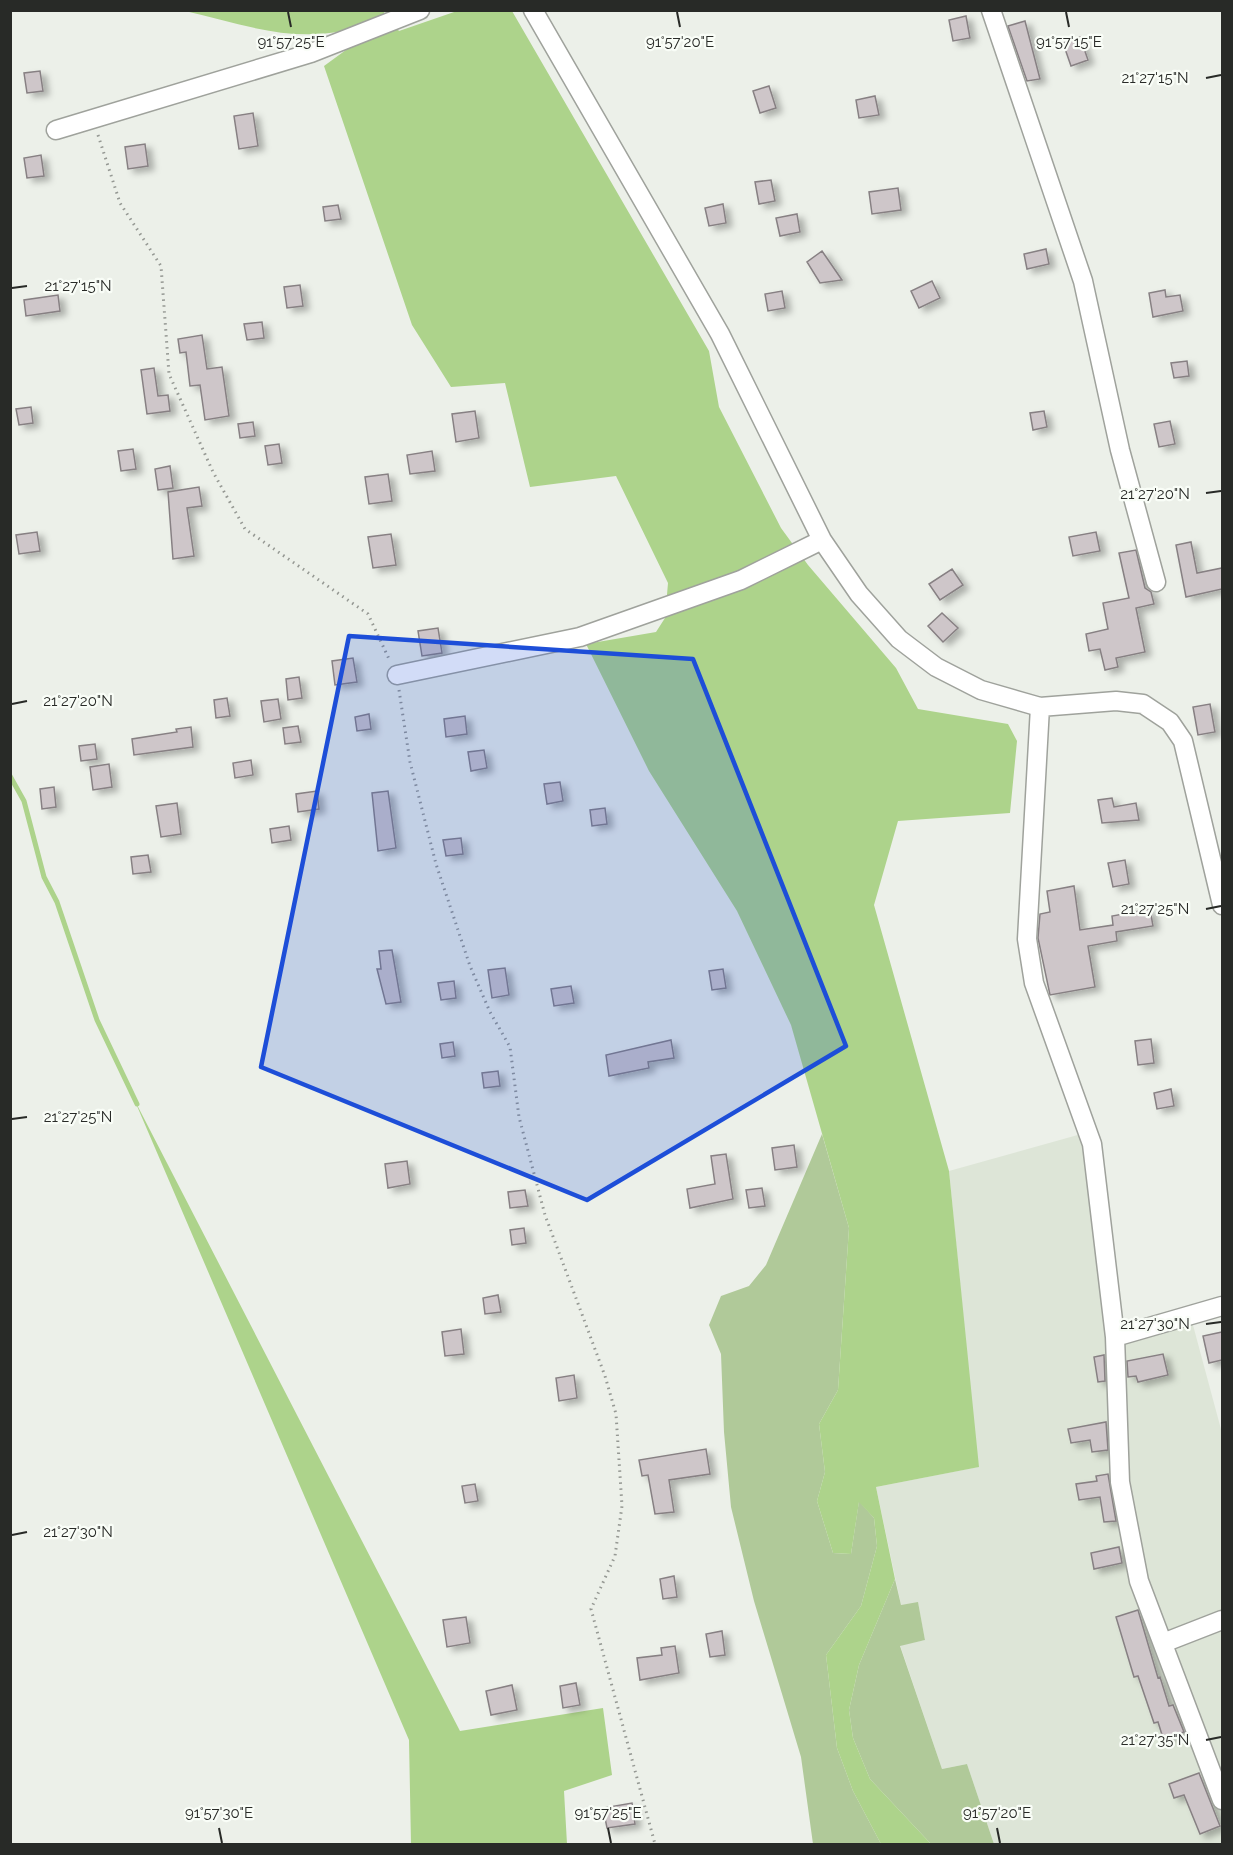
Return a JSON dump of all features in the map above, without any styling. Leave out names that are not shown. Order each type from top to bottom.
[{"type":"street","points":[[56,130],[311,53],[420,10]]},
{"type":"street","points":[[533,10],[720,334],[822,540],[859,594],[908,646],[936,667],[981,690],[1040,708],[1116,701],[1143,704],[1170,722],[1183,741],[1222,905]]},
{"type":"street","points":[[991,10],[1083,281],[1120,450],[1156,582]]},
{"type":"street","points":[[397,675],[580,637],[741,580],[822,540]]},
{"type":"street","points":[[1040,708],[1027,939],[1034,984],[1092,1143],[1115,1337],[1120,1482],[1139,1581],[1221,1792]]},
{"type":"street","points":[[1115,1337],[1222,1306]]},
{"type":"street","points":[[1163,1643],[1222,1620]]},
{"type":"path","points":[[93,119],[120,203],[160,266],[169,374],[213,472],[245,529],[368,614],[397,675],[410,762],[436,864],[470,966],[490,1012],[510,1047],[519,1117],[545,1215],[605,1376],[616,1414],[622,1506],[615,1556],[591,1609],[655,1845]]},
{"type":"highlighted area","points":[[349,636],[693,659],[846,1046],[587,1200],[261,1067]]},
{"type":"shaded area","points":[[185,11],[383,11],[399,31],[457,11],[512,11],[709,351],[719,407],[781,528],[808,565],[896,668],[918,709],[1008,724],[1017,741],[1010,813],[898,821],[874,905],[949,1171],[979,1467],[876,1487],[895,1579],[859,1665],[849,1710],[853,1738],[870,1779],[931,1844],[881,1844],[853,1791],[837,1748],[826,1655],[861,1606],[877,1546],[874,1518],[859,1502],[851,1554],[833,1553],[817,1501],[825,1472],[819,1424],[838,1390],[849,1228],[791,1025],[737,911],[649,771],[586,644],[656,632],[665,618],[668,583],[616,476],[530,487],[505,383],[451,387],[412,325],[324,66],[350,47],[342,31],[322,34],[282,33]]},
{"type":"shaded area","points":[[134,1099],[460,1731],[603,1708],[612,1775],[564,1791],[567,1844],[411,1844],[409,1740]]},
{"type":"shaded area","points":[[1092,1131],[1121,1331],[1190,1314],[1222,1433],[1222,1844],[994,1844],[967,1764],[942,1769],[900,1645],[925,1640],[918,1603],[901,1605],[876,1487],[978,1467],[949,1171]]},
{"type":"shaded area","points":[[822,1134],[849,1228],[838,1390],[819,1424],[825,1472],[817,1501],[833,1553],[851,1554],[859,1501],[874,1518],[877,1546],[861,1606],[826,1655],[837,1748],[853,1791],[881,1844],[813,1844],[801,1757],[754,1601],[731,1507],[724,1432],[721,1354],[709,1325],[721,1296],[749,1286],[766,1265]]},
{"type":"shaded area","points":[[895,1579],[901,1605],[918,1602],[925,1640],[900,1646],[942,1769],[967,1764],[994,1844],[931,1844],[870,1779],[853,1738],[849,1710],[859,1665]]},
{"type":"building","points":[[966,16],[970,38],[953,41],[949,20]]},
{"type":"building","points":[[1025,21],[1040,79],[1027,81],[1008,26]]},
{"type":"building","points":[[1080,37],[1088,60],[1071,66],[1063,43]]},
{"type":"building","points":[[40,71],[43,91],[27,93],[24,73]]},
{"type":"building","points":[[769,86],[776,108],[760,113],[753,91]]},
{"type":"building","points":[[875,96],[879,115],[859,118],[856,100]]},
{"type":"building","points":[[253,113],[258,146],[239,149],[234,116]]},
{"type":"building","points":[[145,144],[148,166],[128,169],[125,147]]},
{"type":"building","points":[[41,155],[44,176],[27,178],[24,158]]},
{"type":"building","points":[[771,180],[775,201],[759,204],[755,182]]},
{"type":"building","points":[[898,188],[901,210],[872,214],[869,192]]},
{"type":"building","points":[[723,204],[726,223],[709,226],[705,208]]},
{"type":"building","points":[[338,205],[341,219],[325,221],[323,207]]},
{"type":"building","points":[[797,214],[800,232],[780,236],[776,218]]},
{"type":"building","points":[[1046,249],[1049,264],[1027,269],[1024,254]]},
{"type":"building","points":[[822,251],[842,280],[820,283],[807,262]]},
{"type":"building","points":[[932,281],[940,298],[919,308],[911,291]]},
{"type":"building","points":[[300,285],[303,306],[287,308],[284,287]]},
{"type":"building","points":[[1165,290],[1166,297],[1180,295],[1183,311],[1153,317],[1149,293]]},
{"type":"building","points":[[782,291],[785,308],[768,311],[765,294]]},
{"type":"building","points":[[58,295],[60,311],[26,316],[24,300]]},
{"type":"building","points":[[262,322],[264,338],[247,340],[244,324]]},
{"type":"building","points":[[202,335],[207,369],[222,367],[229,416],[205,420],[200,385],[190,386],[186,352],[180,353],[178,339]]},
{"type":"building","points":[[1187,361],[1189,376],[1174,378],[1171,363]]},
{"type":"building","points":[[154,368],[158,396],[168,395],[170,411],[147,414],[141,370]]},
{"type":"building","points":[[31,407],[33,423],[19,425],[16,409]]},
{"type":"building","points":[[475,411],[479,438],[456,442],[452,414]]},
{"type":"building","points":[[1044,411],[1047,427],[1033,430],[1030,413]]},
{"type":"building","points":[[1170,421],[1175,444],[1159,447],[1154,424]]},
{"type":"building","points":[[253,422],[255,436],[240,438],[238,424]]},
{"type":"building","points":[[279,444],[282,463],[268,465],[265,446]]},
{"type":"building","points":[[133,449],[136,469],[121,471],[118,451]]},
{"type":"building","points":[[432,451],[435,471],[410,474],[407,455]]},
{"type":"building","points":[[170,466],[173,488],[158,490],[155,469]]},
{"type":"building","points":[[388,474],[392,501],[369,504],[365,477]]},
{"type":"building","points":[[199,487],[202,506],[187,508],[194,556],[173,559],[168,492]]},
{"type":"building","points":[[37,532],[40,551],[19,554],[16,535]]},
{"type":"building","points":[[1096,532],[1100,551],[1073,556],[1069,537]]},
{"type":"building","points":[[391,534],[396,565],[373,568],[368,537]]},
{"type":"building","points":[[1191,542],[1197,573],[1222,568],[1222,589],[1186,597],[1176,545]]},
{"type":"building","points":[[1136,550],[1145,588],[1151,592],[1154,604],[1136,608],[1145,652],[1116,658],[1118,667],[1105,670],[1100,649],[1089,651],[1086,634],[1108,629],[1103,603],[1129,598],[1119,553]]},
{"type":"building","points":[[952,569],[963,585],[940,600],[929,584]]},
{"type":"building","points":[[942,613],[958,628],[943,642],[928,626]]},
{"type":"building","points":[[438,628],[442,653],[422,656],[418,631]]},
{"type":"building","points":[[353,658],[357,682],[335,685],[332,661]]},
{"type":"building","points":[[299,677],[302,698],[288,700],[286,679]]},
{"type":"building","points":[[227,698],[230,716],[216,718],[214,700]]},
{"type":"building","points":[[278,699],[281,719],[264,722],[261,701]]},
{"type":"building","points":[[1210,704],[1215,732],[1198,735],[1193,707]]},
{"type":"building","points":[[369,714],[371,729],[357,731],[355,717]]},
{"type":"building","points":[[465,716],[467,734],[446,737],[444,719]]},
{"type":"building","points":[[298,726],[301,742],[285,744],[283,728]]},
{"type":"building","points":[[191,727],[193,747],[134,755],[132,739],[177,732],[176,729]]},
{"type":"building","points":[[95,744],[97,759],[81,761],[79,746]]},
{"type":"building","points":[[484,750],[487,768],[471,771],[468,752]]},
{"type":"building","points":[[251,760],[253,775],[235,778],[233,763]]},
{"type":"building","points":[[109,764],[112,787],[93,790],[90,767]]},
{"type":"building","points":[[560,782],[563,801],[547,804],[544,784]]},
{"type":"building","points":[[54,787],[56,807],[42,809],[40,789]]},
{"type":"building","points":[[317,791],[319,809],[298,812],[296,794]]},
{"type":"building","points":[[388,791],[396,848],[378,851],[372,793]]},
{"type":"building","points":[[1112,798],[1114,807],[1136,803],[1139,820],[1102,823],[1098,800]]},
{"type":"building","points":[[177,803],[181,834],[161,837],[156,806]]},
{"type":"building","points":[[605,808],[607,824],[592,826],[590,810]]},
{"type":"building","points":[[289,826],[291,840],[272,843],[270,829]]},
{"type":"building","points":[[461,838],[463,854],[446,856],[443,840]]},
{"type":"building","points":[[148,855],[151,872],[133,874],[131,857]]},
{"type":"building","points":[[1125,860],[1129,884],[1113,887],[1108,863]]},
{"type":"building","points":[[1074,886],[1080,930],[1113,925],[1112,916],[1150,909],[1153,926],[1116,932],[1117,941],[1088,946],[1095,987],[1050,995],[1038,938],[1040,914],[1050,912],[1047,891]]},
{"type":"building","points":[[392,950],[401,1002],[386,1004],[377,969],[381,969],[379,951]]},
{"type":"building","points":[[505,968],[509,995],[492,998],[488,970]]},
{"type":"building","points":[[723,969],[726,988],[712,990],[709,971]]},
{"type":"building","points":[[454,981],[456,998],[441,1000],[438,983]]},
{"type":"building","points":[[571,986],[574,1003],[554,1006],[551,989]]},
{"type":"building","points":[[1151,1039],[1154,1063],[1138,1065],[1135,1041]]},
{"type":"building","points":[[671,1040],[674,1058],[648,1062],[649,1068],[609,1076],[606,1055]]},
{"type":"building","points":[[453,1042],[455,1056],[442,1058],[440,1044]]},
{"type":"building","points":[[498,1071],[500,1086],[484,1088],[482,1073]]},
{"type":"building","points":[[1171,1089],[1174,1106],[1157,1109],[1154,1093]]},
{"type":"building","points":[[794,1145],[797,1167],[775,1170],[772,1148]]},
{"type":"building","points":[[726,1154],[733,1199],[690,1208],[687,1189],[715,1184],[711,1156]]},
{"type":"building","points":[[407,1161],[410,1184],[388,1188],[385,1164]]},
{"type":"building","points":[[762,1188],[765,1206],[749,1208],[746,1190]]},
{"type":"building","points":[[525,1190],[528,1206],[510,1208],[508,1192]]},
{"type":"building","points":[[524,1228],[526,1243],[512,1245],[510,1230]]},
{"type":"building","points":[[498,1295],[501,1312],[485,1314],[483,1298]]},
{"type":"building","points":[[461,1329],[464,1354],[445,1356],[442,1332]]},
{"type":"building","points":[[1222,1332],[1222,1360],[1209,1363],[1203,1336]]},
{"type":"building","points":[[1163,1354],[1168,1375],[1138,1382],[1136,1376],[1128,1377],[1127,1361]]},
{"type":"building","points":[[1104,1355],[1105,1381],[1098,1382],[1094,1357]]},
{"type":"building","points":[[574,1375],[577,1398],[559,1401],[556,1378]]},
{"type":"building","points":[[1106,1422],[1108,1450],[1092,1452],[1090,1440],[1071,1443],[1068,1429]]},
{"type":"building","points":[[706,1449],[710,1474],[669,1480],[674,1512],[655,1514],[648,1475],[642,1476],[639,1460]]},
{"type":"building","points":[[1108,1474],[1116,1521],[1104,1522],[1100,1497],[1079,1500],[1076,1484],[1097,1481],[1096,1476]]},
{"type":"building","points":[[475,1484],[478,1501],[465,1503],[462,1486]]},
{"type":"building","points":[[1119,1547],[1122,1563],[1094,1569],[1091,1553]]},
{"type":"building","points":[[674,1576],[677,1597],[663,1599],[660,1579]]},
{"type":"building","points":[[1138,1610],[1158,1678],[1160,1677],[1169,1706],[1173,1705],[1184,1732],[1163,1738],[1158,1722],[1154,1723],[1138,1676],[1134,1677],[1116,1617]]},
{"type":"building","points":[[466,1617],[470,1643],[447,1647],[443,1620]]},
{"type":"building","points":[[722,1631],[725,1655],[710,1657],[706,1634]]},
{"type":"building","points":[[675,1646],[679,1673],[640,1680],[637,1658],[662,1655],[661,1648]]},
{"type":"building","points":[[576,1683],[580,1705],[563,1708],[560,1686]]},
{"type":"building","points":[[512,1685],[517,1710],[491,1715],[486,1691]]},
{"type":"building","points":[[1199,1773],[1220,1826],[1200,1834],[1184,1795],[1174,1798],[1169,1784]]},
{"type":"building","points":[[632,1803],[635,1824],[607,1828],[603,1808]]},
{"type":"waterway","points":[[10,776],[24,801],[44,877],[57,902],[97,1020],[137,1104]]}]
